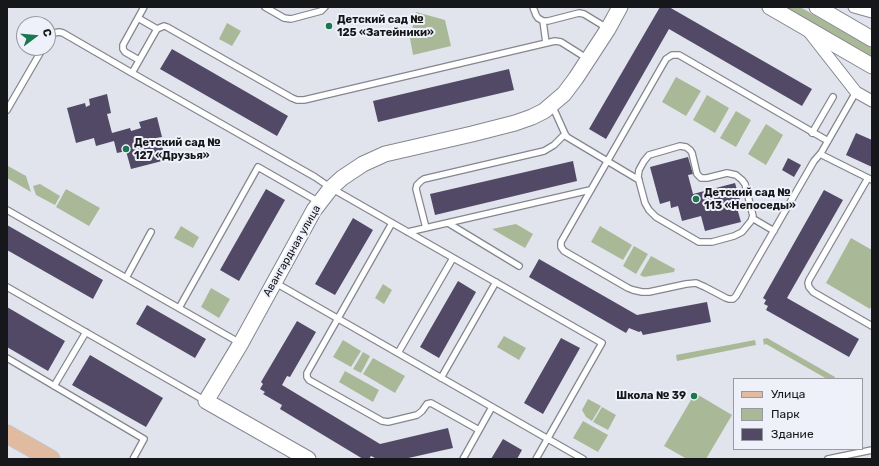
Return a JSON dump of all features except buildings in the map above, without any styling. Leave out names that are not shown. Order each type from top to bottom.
[{"type":"main road","points":[[7,434],[51,459]]},
{"type":"street","name":"Авангардная улица","points":[[206,401],[314,210],[331,188],[342,178],[363,164],[386,154],[515,123],[544,111],[564,94],[608,29],[620,7]]},
{"type":"street","points":[[770,7],[872,66]]},
{"type":"street","points":[[817,7],[872,39]]},
{"type":"street","points":[[854,7],[872,12]]},
{"type":"street","points":[[805,27],[856,92],[872,101]]},
{"type":"street","points":[[206,401],[308,459]]},
{"type":"lane","points":[[139,60],[125,52],[123,45],[144,7]]},
{"type":"lane","points":[[265,7],[284,18],[291,19],[321,11],[325,7]]},
{"type":"lane","points":[[533,7],[538,18],[543,21],[579,13],[584,14],[608,29]]},
{"type":"lane","points":[[138,18],[157,29]]},
{"type":"lane","points":[[543,21],[546,43]]},
{"type":"lane","points":[[132,73],[157,29],[161,27],[166,27],[292,98],[301,100],[555,41],[560,42],[588,59]]},
{"type":"lane","points":[[56,33],[63,33],[602,343],[536,459]]},
{"type":"lane","points":[[828,141],[679,55],[672,55],[666,59],[590,190],[561,242],[561,247],[564,251],[637,292],[649,292],[691,283],[705,287],[729,300],[734,299],[814,161],[828,141],[856,92]]},
{"type":"lane","points":[[7,110],[38,56]]},
{"type":"lane","points":[[812,133],[833,97]]},
{"type":"lane","points":[[552,104],[565,134],[570,140],[639,180]]},
{"type":"lane","points":[[426,228],[416,189],[417,185],[421,181],[424,179],[544,151],[565,134]]},
{"type":"lane","points":[[680,146],[686,147],[692,153],[697,174],[701,178],[727,173],[736,175],[742,180],[745,184],[753,214],[752,218],[744,230],[737,234],[712,242],[699,242],[651,213],[645,203],[639,180],[639,170],[648,156],[680,146]]},
{"type":"lane","points":[[820,154],[870,179],[809,280],[809,287],[812,292],[872,326]]},
{"type":"lane","points":[[179,308],[258,167],[319,202]]},
{"type":"lane","points":[[408,232],[590,190]]},
{"type":"lane","points":[[7,210],[240,343]]},
{"type":"lane","points":[[752,218],[774,231]]},
{"type":"lane","points":[[392,223],[307,373],[307,376],[309,380],[382,421],[388,422],[417,415],[427,404],[431,403],[479,430]]},
{"type":"lane","points":[[448,223],[519,266]]},
{"type":"lane","points":[[126,278],[151,232]]},
{"type":"lane","points":[[398,353],[453,258]]},
{"type":"lane","points":[[274,282],[583,459]]},
{"type":"lane","points":[[441,378],[496,282]]},
{"type":"lane","points":[[7,287],[206,401]]},
{"type":"lane","points":[[54,386],[86,332]]},
{"type":"lane","points":[[7,358],[144,439],[133,459]]},
{"type":"lane","points":[[462,459],[492,407]]},
{"type":"lane","points":[[828,459],[872,450]]},
{"type":"green space","points":[[776,7],[800,7],[872,48],[872,62]]},
{"type":"green space","points":[[416,12],[445,20],[451,46],[413,55],[410,38]]},
{"type":"green space","points":[[227,23],[241,31],[232,46],[219,39]]},
{"type":"green space","points":[[676,77],[701,91],[686,116],[662,102]]},
{"type":"green space","points":[[707,95],[729,108],[715,133],[693,120]]},
{"type":"green space","points":[[736,111],[751,120],[736,147],[720,138]]},
{"type":"green space","points":[[766,124],[783,135],[766,165],[748,154]]},
{"type":"green space","points":[[8,166],[26,176],[31,192],[7,178]]},
{"type":"green space","points":[[40,184],[60,196],[55,205],[36,195],[33,186]]},
{"type":"green space","points":[[66,189],[100,208],[89,226],[56,207]]},
{"type":"green space","points":[[516,224],[533,234],[525,248],[492,229]]},
{"type":"green space","points":[[181,226],[199,237],[193,248],[174,238]]},
{"type":"green space","points":[[600,226],[632,245],[623,260],[591,242]]},
{"type":"green space","points":[[851,238],[872,250],[872,305],[870,309],[826,283]]},
{"type":"green space","points":[[634,246],[648,254],[636,274],[623,266]]},
{"type":"green space","points":[[651,256],[675,269],[674,272],[644,277],[640,275]]},
{"type":"green space","points":[[383,284],[392,290],[384,304],[375,298]]},
{"type":"green space","points":[[211,288],[230,299],[219,318],[201,307]]},
{"type":"green space","points":[[504,336],[526,348],[519,360],[497,347]]},
{"type":"green space","points":[[767,338],[834,378],[825,378],[766,344],[764,345],[763,339]]},
{"type":"green space","points":[[343,340],[361,351],[351,367],[333,357]]},
{"type":"green space","points":[[755,340],[756,345],[677,361],[676,355]]},
{"type":"green space","points":[[363,352],[370,356],[361,373],[353,369]]},
{"type":"green space","points":[[373,358],[405,376],[395,393],[363,374]]},
{"type":"green space","points":[[345,371],[379,390],[373,402],[339,382]]},
{"type":"green space","points":[[695,393],[732,415],[706,459],[687,459],[664,446]]},
{"type":"green space","points":[[588,399],[601,406],[592,421],[586,417],[582,410]]},
{"type":"green space","points":[[602,407],[616,415],[608,430],[593,422]]},
{"type":"green space","points":[[583,421],[608,435],[598,452],[573,438]]},
{"type":"place","name":"Детский сад № 125 «Затейники»","points":[[329,26]]},
{"type":"place","name":"Детский сад № 127 «Друзья»","points":[[126,149]]},
{"type":"place","name":"Детский сад № 113 «Непоседы»","points":[[696,199]]},
{"type":"place","name":"Школа № 39","points":[[694,396]]}]
